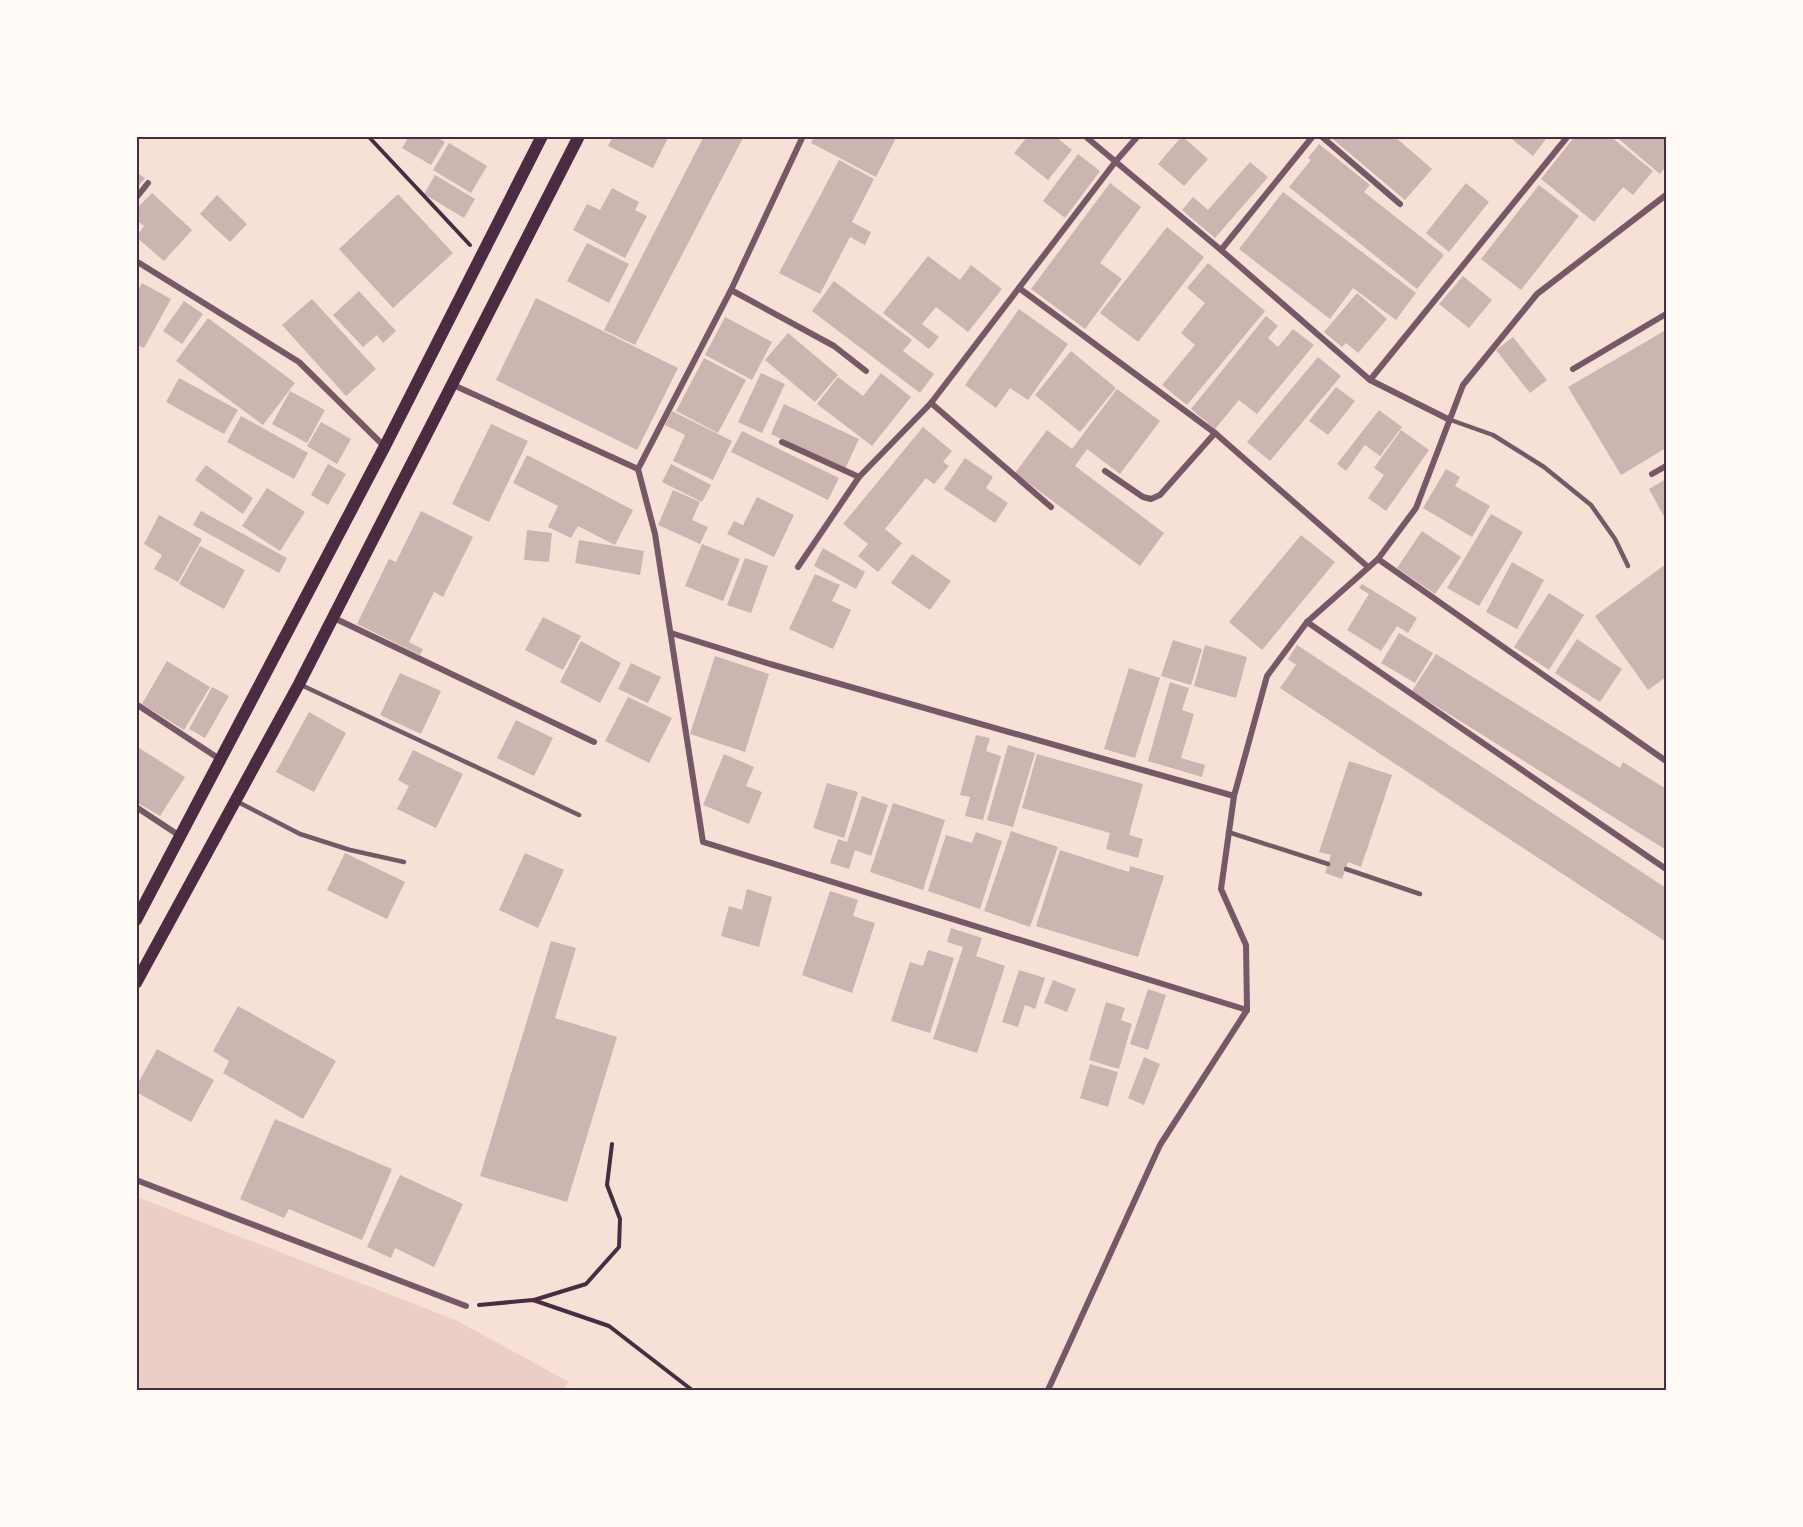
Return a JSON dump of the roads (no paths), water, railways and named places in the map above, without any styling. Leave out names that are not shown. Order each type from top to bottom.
[{"type":"main road","points":[[136,920],[385,446],[542,136]]},
{"type":"main road","points":[[136,982],[236,802],[334,618],[579,136]]},
{"type":"street","points":[[803,136],[731,290],[638,469],[654,534],[704,842],[1247,1010]]},
{"type":"street","points":[[1085,136],[1221,250],[1370,380],[1448,419]]},
{"type":"street","points":[[798,567],[859,477],[931,403],[1137,136]]},
{"type":"street","points":[[1221,250],[1313,136]]},
{"type":"street","points":[[1321,136],[1400,204]]},
{"type":"street","points":[[1370,380],[1568,136]]},
{"type":"street","points":[[136,198],[148,183]]},
{"type":"street","points":[[1048,1390],[1160,1145],[1247,1010],[1246,945],[1221,889],[1234,796],[1267,676],[1307,622],[1378,559],[1416,508],[1448,419],[1463,385],[1537,294],[1666,195]]},
{"type":"street","points":[[136,261],[299,362],[385,446]]},
{"type":"street","points":[[1019,288],[1215,433],[1368,567]]},
{"type":"street","points":[[731,290],[834,346],[866,371]]},
{"type":"street","points":[[1574,369],[1666,314]]},
{"type":"street","points":[[452,384],[638,469]]},
{"type":"street","points":[[931,403],[1051,507]]},
{"type":"street","points":[[1106,471],[1143,497],[1151,499],[1160,495],[1215,433]]},
{"type":"street","points":[[782,442],[859,477]]},
{"type":"street","points":[[1652,474],[1666,466]]},
{"type":"street","points":[[1378,559],[1666,761]]},
{"type":"street","points":[[334,618],[594,742]]},
{"type":"street","points":[[1307,622],[1666,869]]},
{"type":"street","points":[[671,633],[770,664],[1234,796]]},
{"type":"street","points":[[136,704],[222,760]]},
{"type":"street","points":[[136,807],[180,836]]},
{"type":"street","points":[[136,1180],[466,1306]]},
{"type":"lane","points":[[1448,419],[1493,435],[1544,467],[1591,505],[1615,539],[1628,566]]},
{"type":"lane","points":[[299,684],[579,815]]},
{"type":"lane","points":[[236,802],[300,834],[350,850],[404,862]]},
{"type":"lane","points":[[1228,832],[1328,864]]},
{"type":"lane","points":[[1346,869],[1420,894]]}]
